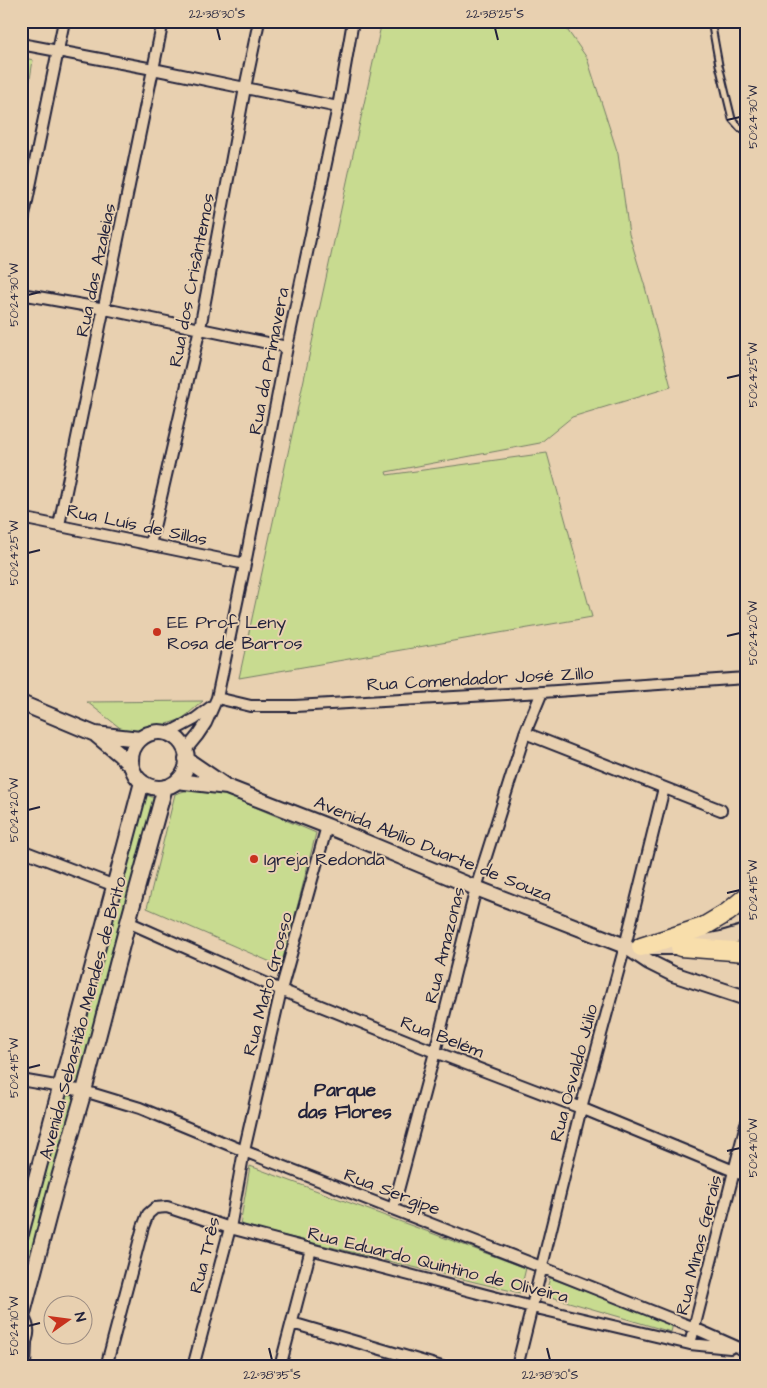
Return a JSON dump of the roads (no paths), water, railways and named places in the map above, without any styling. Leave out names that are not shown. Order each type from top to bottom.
[{"type":"highway","points":[[633,947],[703,926],[728,912],[746,897]]},
{"type":"highway","points":[[680,947],[746,952]]},
{"type":"main road","points":[[21,703],[94,734],[119,754],[132,767],[142,782],[149,786],[157,788],[171,784],[184,771],[186,755],[181,743],[175,738],[167,734],[153,733],[140,739],[134,747],[131,757],[132,767]]},
{"type":"main road","points":[[94,734],[140,739]]},
{"type":"main road","name":"Avenida Abílio Duarte de Souza","points":[[186,755],[227,787],[476,888],[633,947]]},
{"type":"main road","name":"Avenida Sebastião Mendes de Brito","points":[[21,1234],[142,782]]},
{"type":"main road","name":"Avenida Abílio Duarte de Souza","points":[[171,784],[227,787]]},
{"type":"main road","name":"Avenida Sebastião Mendes de Brito","points":[[22,1317],[128,922],[171,784]]},
{"type":"main road","points":[[633,947],[680,947],[722,939],[746,932]]},
{"type":"main road","points":[[633,947],[650,962],[673,974],[746,998]]},
{"type":"main road","points":[[22,1317],[27,1330],[22,1345],[23,1367]]},
{"type":"street","points":[[21,230],[64,21]]},
{"type":"street","name":"Rua das Azaleias","points":[[59,525],[163,21]]},
{"type":"street","name":"Rua dos Crisântemos","points":[[150,545],[200,328],[259,21]]},
{"type":"street","name":"Rua da Primavera","points":[[186,755],[206,723],[215,702],[245,564],[354,21]]},
{"type":"street","points":[[21,44],[153,68],[338,107]]},
{"type":"street","points":[[21,294],[105,308],[288,346]]},
{"type":"street","name":"Rua Luís de Sillas","points":[[21,518],[245,564]]},
{"type":"street","name":"Rua Comendador José Zillo","points":[[215,702],[251,706],[295,706],[746,678]]},
{"type":"street","name":"Rua Amazonas","points":[[393,1209],[476,888],[526,733],[542,692]]},
{"type":"street","points":[[167,734],[195,719],[215,702]]},
{"type":"street","points":[[526,733],[721,810]]},
{"type":"street","name":"Rua Osvaldo Júlio","points":[[517,1367],[581,1108],[633,947],[664,788]]},
{"type":"street","name":"Rua Mato Grosso","points":[[244,1151],[281,990],[327,826]]},
{"type":"street","points":[[21,850],[114,886]]},
{"type":"street","name":"Rua Belém","points":[[128,922],[281,990],[581,1108],[746,1176]]},
{"type":"street","name":"Rua Sergipe","points":[[21,1080],[84,1091],[140,1108],[244,1151],[694,1328],[742,1350]]},
{"type":"street","name":"Rua Minas Gerais","points":[[690,1344],[746,1124]]},
{"type":"street","name":"Rua Três","points":[[194,1367],[230,1228],[244,1151]]},
{"type":"street","name":"Rua Eduardo Quintino de Oliveira","points":[[106,1367],[143,1227],[148,1214],[155,1208],[167,1207],[230,1228],[532,1307],[690,1344],[742,1350]]},
{"type":"street","points":[[280,1367],[311,1249]]},
{"type":"street","points":[[292,1323],[442,1367]]},
{"type":"lane","points":[[711,21],[732,118],[740,128],[746,130]]},
{"type":"place","name":"EE Prof Leny Rosa de Barros","points":[[157,632]]},
{"type":"place","name":"Igreja Redonda","points":[[254,859]]},
{"type":"district","name":"Parque das Flores","points":[[345,1101]]}]
